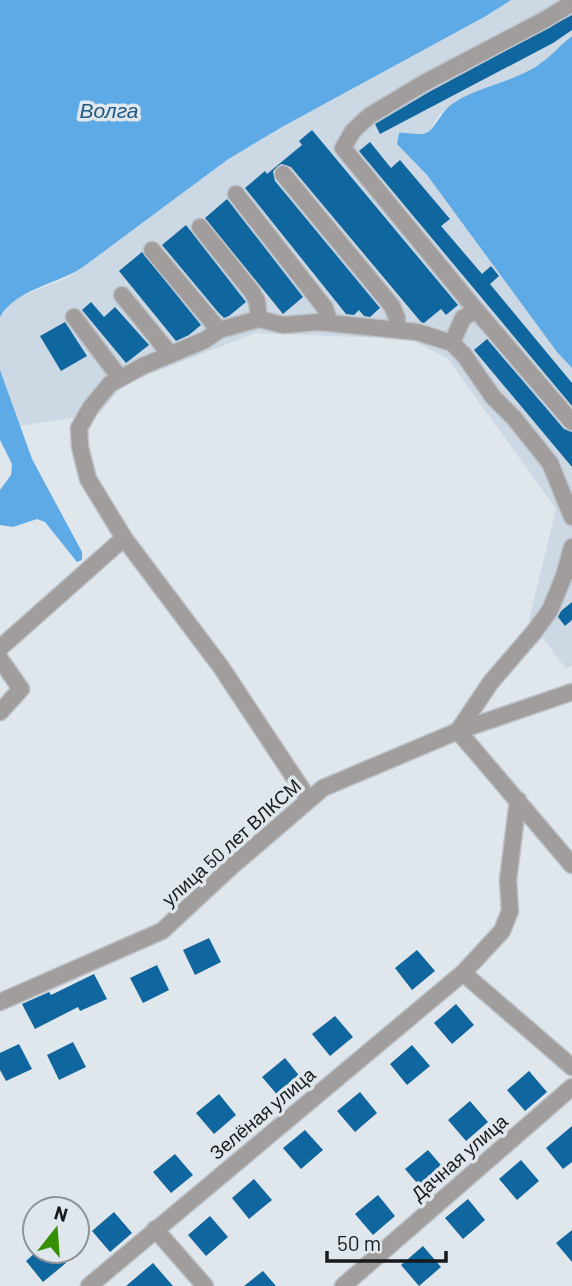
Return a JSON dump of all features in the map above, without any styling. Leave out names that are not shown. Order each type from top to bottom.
[{"type":"street","points":[[572,3],[369,116],[354,131],[343,148],[572,422]]},
{"type":"street","points":[[283,174],[392,306],[397,318],[397,329]]},
{"type":"street","points":[[236,194],[325,307],[330,323]]},
{"type":"street","points":[[200,227],[252,292],[257,302],[259,318]]},
{"type":"street","points":[[152,250],[219,330]]},
{"type":"street","points":[[122,295],[170,354]]},
{"type":"street","points":[[453,343],[463,318],[476,310]]},
{"type":"street","points":[[74,317],[120,379]]},
{"type":"street","points":[[309,800],[220,667],[124,538],[88,479],[80,447],[79,428],[91,407],[110,384],[205,340],[219,330],[259,318],[283,325],[330,323],[417,332],[453,343],[493,397],[514,418],[550,463],[572,517]]},
{"type":"street","points":[[0,648],[124,538]]},
{"type":"street","points":[[572,547],[550,610],[491,682],[458,731],[572,865]]},
{"type":"street","points":[[0,659],[22,689],[0,712]]},
{"type":"street","name":"улица 50 лет ВЛКСМ","points":[[0,1002],[162,931],[232,866],[323,788],[458,731],[572,692]]},
{"type":"street","name":"Зелёная улица","points":[[89,1286],[463,973],[502,931],[510,911],[508,880],[518,800]]},
{"type":"street","points":[[463,973],[572,1067]]},
{"type":"street","name":"Дачная улица","points":[[343,1286],[572,1087]]},
{"type":"street","points":[[155,1229],[205,1286]]},
{"type":"shaded area","points":[[511,0],[572,0],[572,36],[527,72],[456,101],[439,115],[429,132],[397,144],[427,175],[557,352],[572,368],[572,665],[566,669],[529,620],[556,509],[448,359],[410,339],[256,333],[124,384],[99,414],[19,426],[0,370],[0,317],[14,299],[69,277],[227,160]]},
{"type":"water","name":"Волга","points":[[0,0],[511,0],[227,160],[83,267],[16,299],[0,317]]},
{"type":"water","points":[[572,36],[572,368],[557,352],[427,175],[397,144],[399,133],[426,133],[455,102],[536,67]]},
{"type":"water","points":[[0,370],[32,459],[82,552],[82,560],[77,562],[45,522],[37,519],[13,527],[0,525],[0,490],[11,475],[12,464],[0,440]]},
{"type":"building","points":[[572,15],[572,30],[553,43],[380,134],[375,124]]},
{"type":"building","points":[[312,130],[458,305],[446,315],[441,309],[424,323],[421,322],[291,167],[281,164],[273,171],[275,181],[380,308],[370,317],[364,316],[359,310],[354,315],[346,314],[245,188],[302,145],[299,141]]},
{"type":"building","points":[[370,142],[391,168],[400,160],[450,219],[441,226],[482,274],[491,266],[499,276],[490,284],[572,383],[572,406],[359,151]]},
{"type":"building","points":[[227,199],[303,297],[283,314],[205,218]]},
{"type":"building","points":[[186,225],[246,302],[229,316],[224,318],[218,312],[162,245]]},
{"type":"building","points":[[142,252],[201,325],[189,335],[176,341],[119,271]]},
{"type":"building","points":[[91,302],[104,317],[115,307],[149,345],[126,363],[82,310]]},
{"type":"building","points":[[65,322],[87,356],[61,371],[40,336]]},
{"type":"building","points":[[487,339],[564,429],[572,432],[572,467],[474,350]]},
{"type":"building","points":[[572,602],[572,620],[565,626],[558,617]]},
{"type":"building","points":[[209,938],[221,962],[195,975],[183,950]]},
{"type":"building","points":[[417,950],[435,971],[412,990],[395,968]]},
{"type":"building","points":[[157,965],[169,990],[143,1003],[130,978]]},
{"type":"building","points":[[94,974],[107,999],[80,1011],[78,1007],[35,1029],[22,1004],[49,992],[51,995]]},
{"type":"building","points":[[456,1004],[474,1025],[452,1044],[434,1023]]},
{"type":"building","points":[[335,1016],[353,1037],[330,1056],[312,1034]]},
{"type":"building","points":[[73,1042],[86,1067],[59,1080],[47,1055]]},
{"type":"building","points":[[19,1044],[32,1069],[6,1081],[0,1070],[0,1053]]},
{"type":"building","points":[[412,1045],[430,1066],[407,1085],[390,1064]]},
{"type":"building","points":[[285,1058],[302,1079],[280,1098],[262,1077]]},
{"type":"building","points":[[529,1071],[547,1092],[525,1111],[507,1090]]},
{"type":"building","points":[[360,1092],[377,1113],[355,1132],[337,1111]]},
{"type":"building","points":[[219,1094],[236,1115],[214,1134],[196,1113]]},
{"type":"building","points":[[470,1101],[488,1122],[466,1141],[448,1120]]},
{"type":"building","points":[[572,1126],[572,1162],[563,1169],[546,1148]]},
{"type":"building","points":[[305,1130],[323,1150],[301,1169],[283,1148]]},
{"type":"building","points":[[428,1150],[446,1171],[423,1190],[405,1169]]},
{"type":"building","points":[[175,1154],[193,1175],[171,1193],[153,1172]]},
{"type":"building","points":[[521,1160],[539,1181],[517,1200],[499,1179]]},
{"type":"building","points":[[254,1179],[272,1200],[249,1219],[232,1198]]},
{"type":"building","points":[[378,1195],[395,1216],[373,1235],[355,1214]]},
{"type":"building","points":[[468,1199],[485,1220],[463,1239],[445,1218]]},
{"type":"building","points":[[114,1212],[132,1233],[110,1252],[92,1231]]},
{"type":"building","points":[[210,1216],[228,1237],[206,1256],[188,1235]]},
{"type":"building","points":[[572,1230],[572,1262],[556,1243]]},
{"type":"building","points":[[423,1246],[441,1267],[419,1286],[401,1265]]},
{"type":"building","points":[[153,1263],[173,1286],[126,1286]]},
{"type":"building","points":[[29,1265],[64,1265],[43,1282]]},
{"type":"building","points":[[263,1271],[276,1286],[244,1286]]}]
